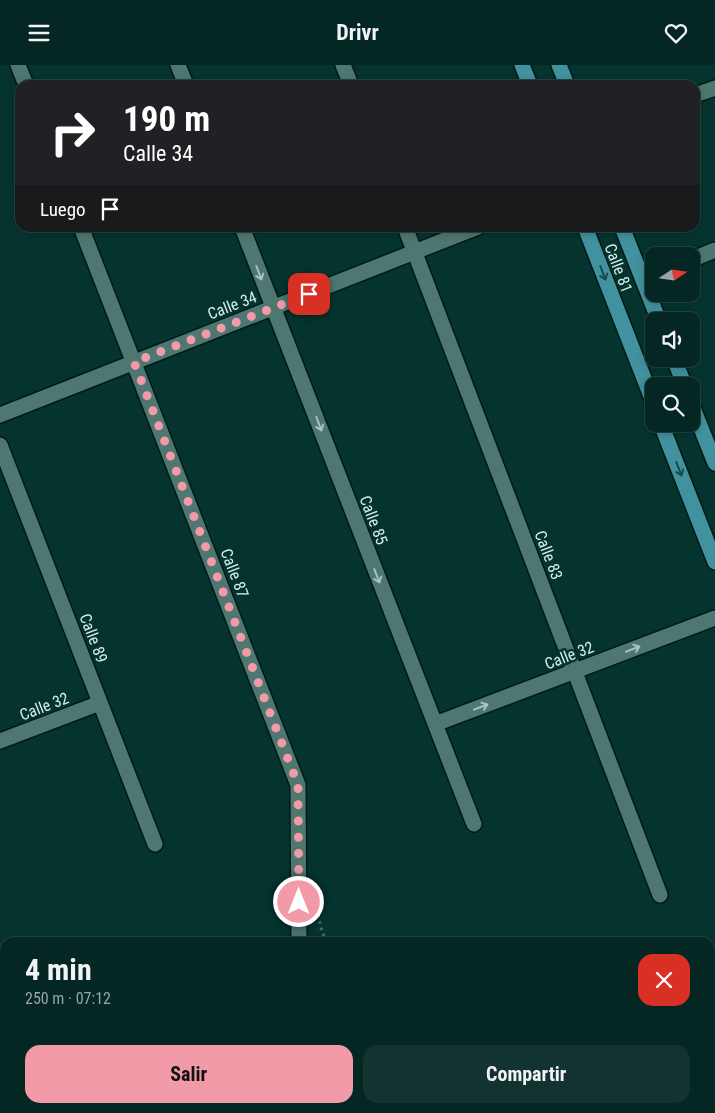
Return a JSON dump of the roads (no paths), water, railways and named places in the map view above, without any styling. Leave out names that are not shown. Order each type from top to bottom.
[{"type":"main road","points":[[522,65],[528,80]]},
{"type":"main road","points":[[559,65],[565,80]]},
{"type":"main road","name":"Calle 81","points":[[587,232],[645,381]]},
{"type":"main road","name":"Calle 81","points":[[625,232],[645,271]]},
{"type":"main road","points":[[700,426],[715,463]]},
{"type":"main road","points":[[664,432],[715,562]]},
{"type":"street","points":[[18,65],[24,80]]},
{"type":"street","points":[[178,65],[184,80]]},
{"type":"street","points":[[343,65],[349,80]]},
{"type":"street","points":[[700,93],[715,88]]},
{"type":"street","name":"Calle 87","points":[[83,232],[298,785],[299,937]]},
{"type":"street","name":"Calle 85","points":[[244,232],[474,824]]},
{"type":"street","name":"Calle 83","points":[[407,232],[660,895]]},
{"type":"street","name":"Calle 34","points":[[0,415],[465,232]]},
{"type":"street","points":[[700,256],[715,250]]},
{"type":"street","name":"Calle 89","points":[[0,445],[155,844]]},
{"type":"street","name":"Calle 32","points":[[435,724],[715,618]]},
{"type":"street","name":"Calle 32","points":[[0,741],[100,703]]}]
